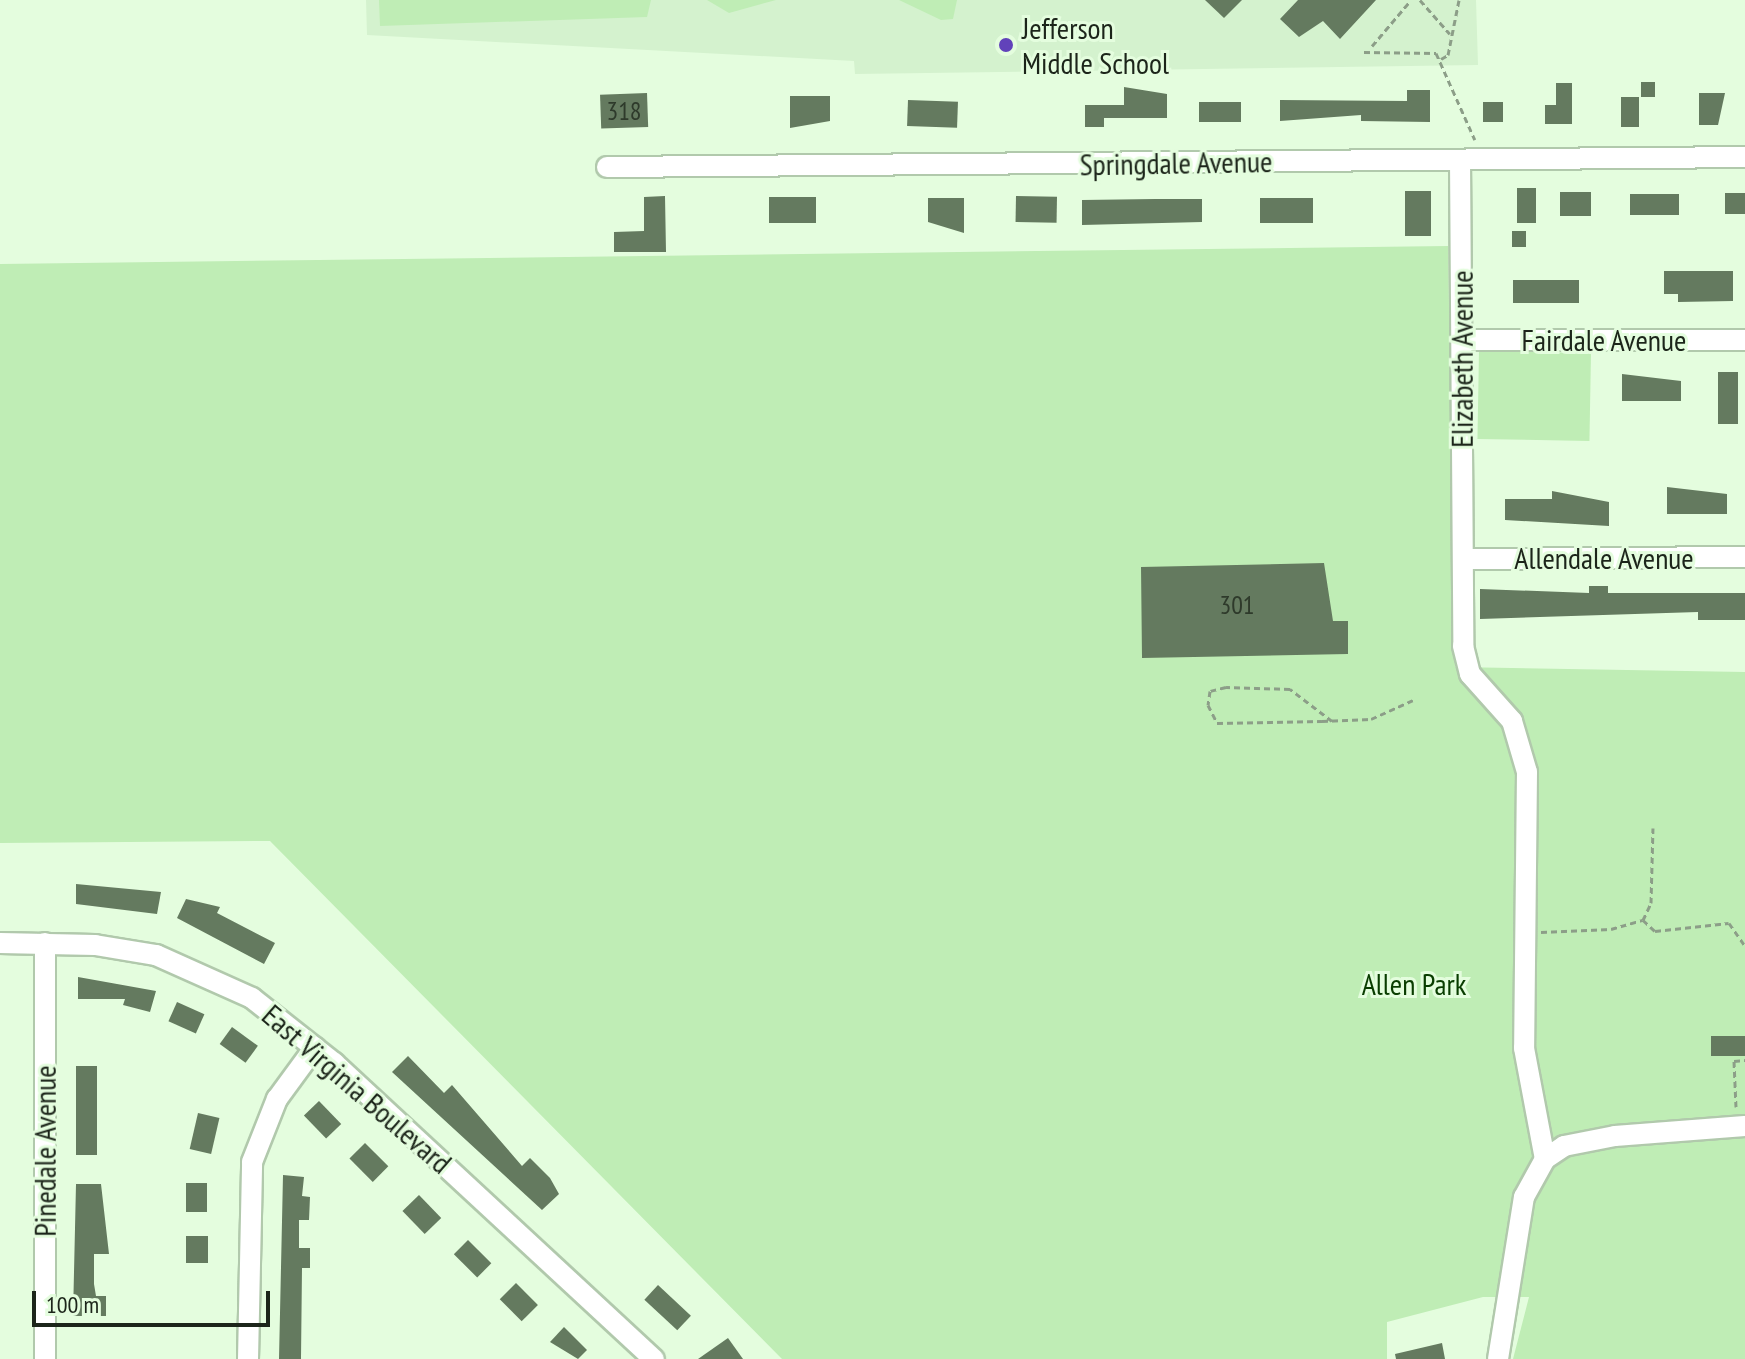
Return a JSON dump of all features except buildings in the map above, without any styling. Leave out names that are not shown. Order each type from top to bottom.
[{"type":"street","name":"Springdale Avenue","points":[[607,167],[1745,157]]},
{"type":"street","name":"Elizabeth Avenue","points":[[1468,160],[1463,340],[1465,662],[1512,721],[1527,772],[1524,1048],[1540,1167]]},
{"type":"street","name":"Fairdale Avenue","points":[[1463,340],[1745,340]]},
{"type":"street","name":"Allendale Avenue","points":[[1463,559],[1745,557]]},
{"type":"street","name":"East Virginia Boulevard","points":[[0,943],[45,943],[130,950],[187,966],[252,998],[315,1047],[647,1357]]},
{"type":"street","name":"Pinedale Avenue","points":[[45,943],[45,1359]]},
{"type":"street","points":[[248,1359],[252,1162],[277,1099],[315,1047]]},
{"type":"street","points":[[1498,1359],[1509,1269],[1540,1167],[1564,1146],[1741,1116]]},
{"type":"path","points":[[1372,46],[1411,0]]},
{"type":"path","points":[[1420,0],[1450,34]]},
{"type":"path","points":[[1441,59],[1448,55],[1459,0]]},
{"type":"path","points":[[1364,52],[1430,51],[1441,59],[1475,134],[1468,160]]},
{"type":"path","points":[[1332,721],[1290,689],[1210,691],[1209,717],[1217,723],[1332,721],[1371,719],[1413,700]]},
{"type":"path","points":[[1643,920],[1651,903],[1653,828]]},
{"type":"path","points":[[1525,932],[1595,931],[1643,920]]},
{"type":"path","points":[[1643,920],[1655,931],[1729,923],[1745,946]]},
{"type":"path","points":[[1741,1116],[1734,1061],[1745,1060]]},
{"type":"shaded area","name":"Jefferson Middle School","points":[[366,0],[1476,0],[1478,65],[855,74],[854,61],[367,35]]},
{"type":"green space","points":[[379,0],[651,0],[647,17],[380,26]]},
{"type":"green space","points":[[707,0],[776,0],[729,13]]},
{"type":"green space","points":[[899,0],[957,0],[953,19],[941,20]]},
{"type":"green space","name":"Allen Park","points":[[1448,246],[1455,667],[1745,672],[1745,1359],[1513,1359],[1529,1297],[1483,1297],[1387,1322],[1387,1359],[782,1359],[270,841],[0,843],[0,264]]},
{"type":"green space","points":[[1479,351],[1591,353],[1589,441],[1477,439]]},
{"type":"place","name":"Jefferson Middle School","points":[[1006,45]]}]
